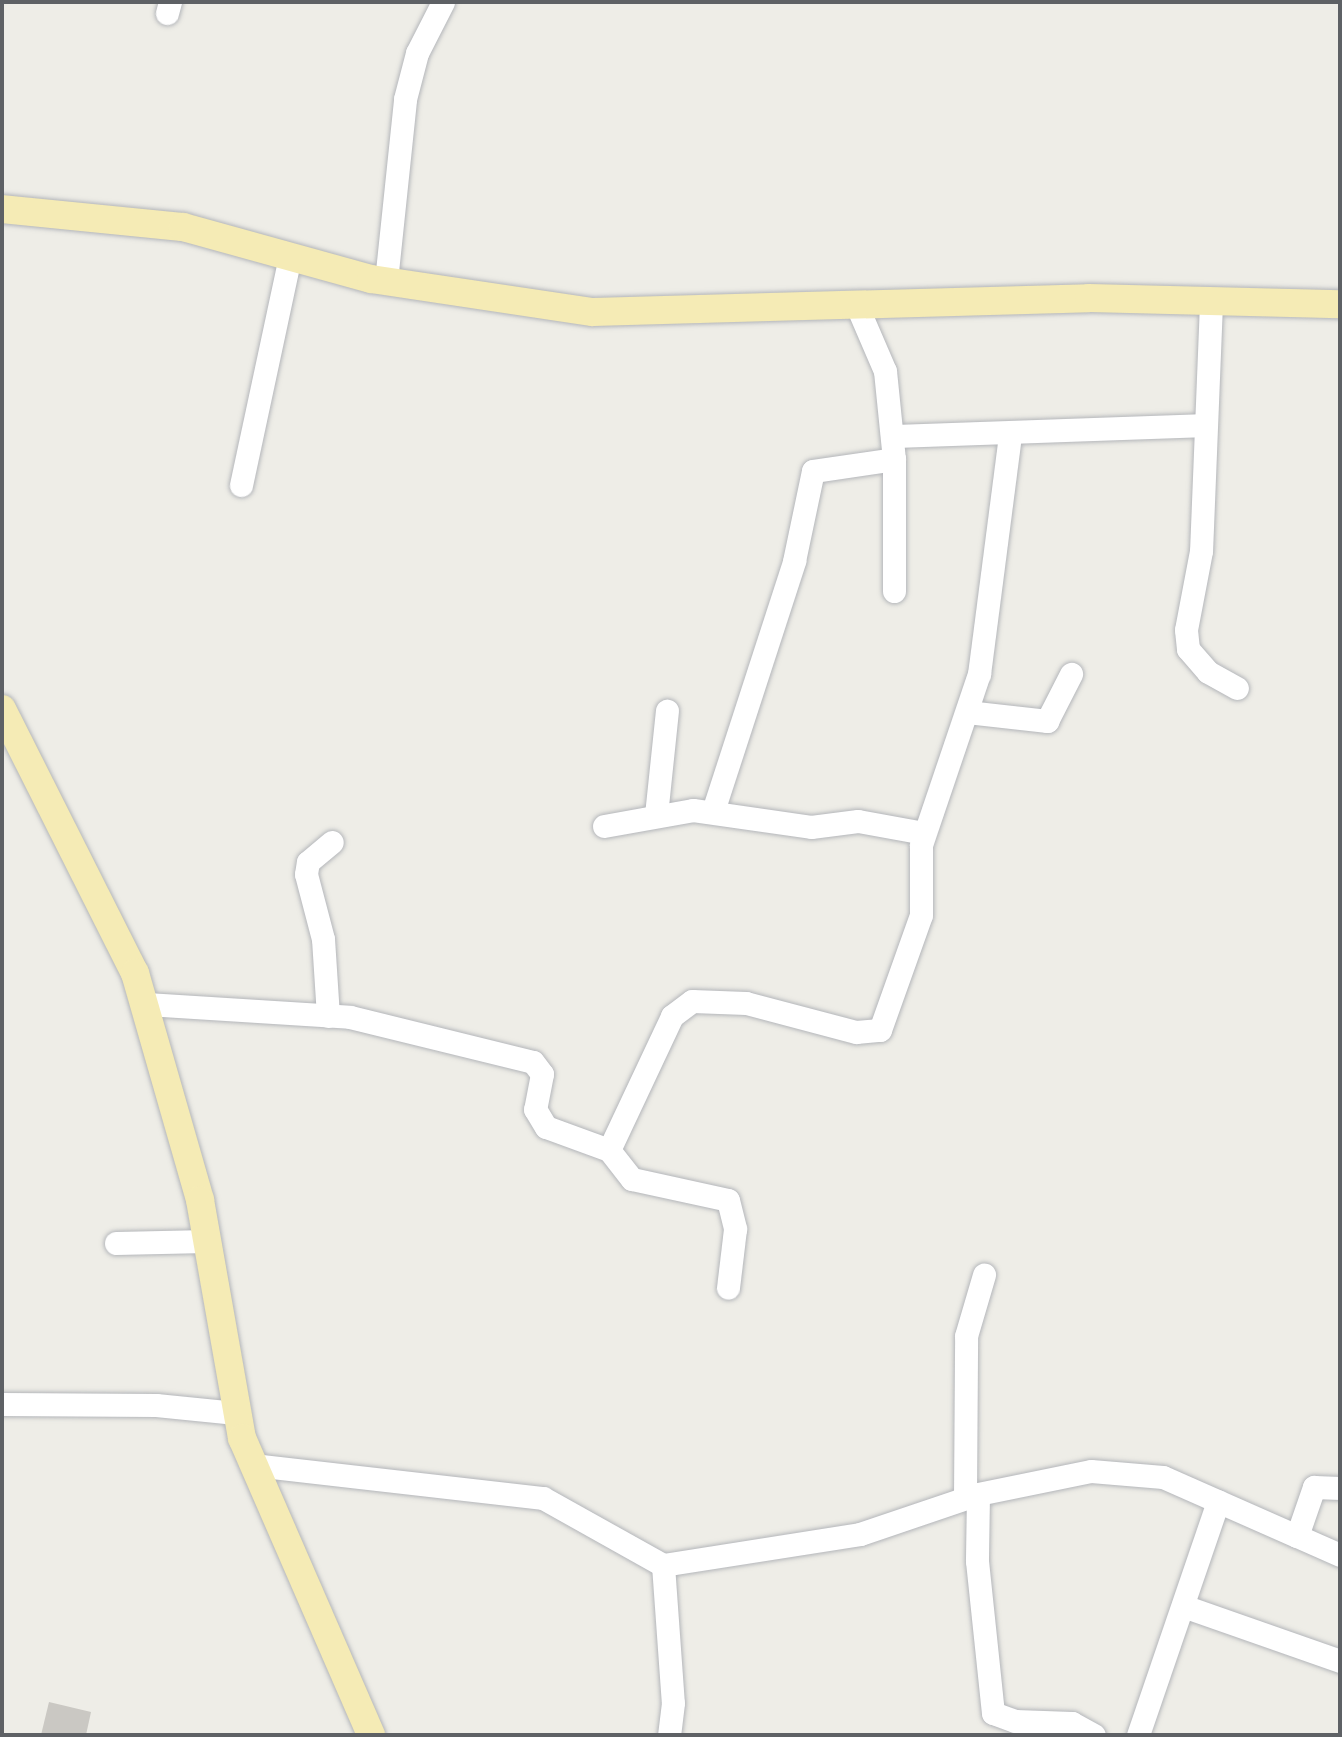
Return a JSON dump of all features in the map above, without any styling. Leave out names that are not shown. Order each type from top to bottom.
[{"type":"main road","points":[[2,209],[183,227],[386,281],[593,312],[1088,298],[1340,304]]},
{"type":"main road","points":[[2,709],[9,743],[122,941],[146,1004],[207,1241],[236,1413],[253,1465],[370,1735]]},
{"type":"street","points":[[386,281],[405,100],[417,53],[443,2]]},
{"type":"street","points":[[241,485],[290,256]]},
{"type":"street","points":[[1211,303],[1203,425],[1200,551],[1188,649],[1208,672],[1237,688]]},
{"type":"street","points":[[857,306],[885,371],[894,459],[894,591]]},
{"type":"street","points":[[892,436],[1010,435],[1203,425]]},
{"type":"street","points":[[608,1150],[671,1016],[685,1004],[746,1003],[856,1032],[880,1030],[921,915],[924,834],[979,674],[1010,435]]},
{"type":"street","points":[[713,811],[794,561],[813,471],[894,459]]},
{"type":"street","points":[[967,712],[1047,720],[1071,674]]},
{"type":"street","points":[[656,815],[667,711]]},
{"type":"street","points":[[604,827],[656,815],[713,811],[811,827],[858,821],[924,834]]},
{"type":"street","points":[[328,1016],[323,939],[306,874],[308,862],[332,842]]},
{"type":"street","points":[[146,1004],[328,1016],[533,1062],[542,1074],[535,1109],[546,1127],[608,1150],[632,1179],[728,1199],[735,1229],[728,1288]]},
{"type":"street","points":[[116,1243],[207,1241]]},
{"type":"street","points":[[984,1275],[966,1336],[972,1496],[993,1713],[1015,1721],[1072,1723],[1094,1735]]},
{"type":"street","points":[[2,1404],[156,1405],[236,1413]]},
{"type":"street","points":[[253,1465],[543,1498],[663,1565],[859,1534],[972,1496],[1113,1470],[1164,1477],[1340,1555]]},
{"type":"street","points":[[1297,1536],[1314,1488],[1340,1488]]},
{"type":"street","points":[[1138,1735],[1218,1501]]},
{"type":"street","points":[[663,1565],[673,1703],[669,1735]]},
{"type":"street","points":[[1183,1606],[1340,1661]]},
{"type":"building","points":[[49,1702],[91,1712],[86,1735],[41,1735]]}]
